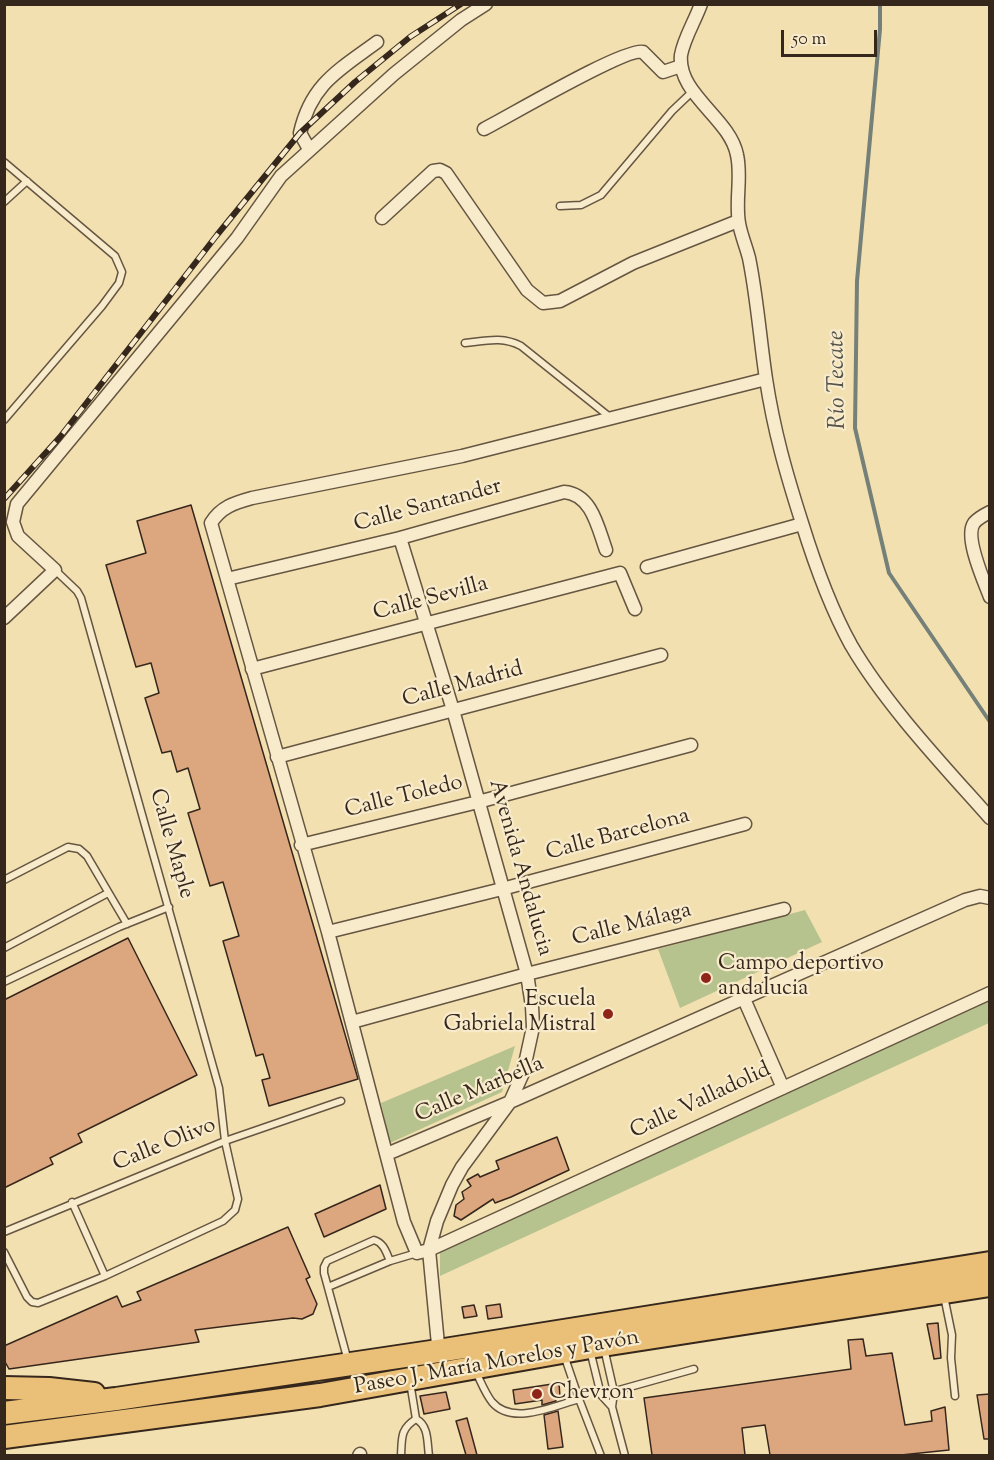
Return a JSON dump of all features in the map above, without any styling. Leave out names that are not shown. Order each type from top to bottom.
[{"type":"highway","name":"Paseo J. María Morelos y Pavón","points":[[4,1413],[116,1399],[349,1364],[440,1361],[990,1263]]},
{"type":"highway","name":"Paseo J. María Morelos y Pavón","points":[[4,1437],[320,1395],[410,1378],[440,1361],[474,1367],[990,1285]]},
{"type":"highway","points":[[4,1388],[82,1391],[116,1399]]},
{"type":"street","points":[[4,618],[55,570],[18,536],[13,522],[17,504],[237,238],[282,176],[394,74],[461,20],[486,4]]},
{"type":"street","points":[[700,4],[686,39],[681,66],[693,91],[728,134],[738,157],[738,221],[749,257],[766,379],[778,444],[812,558],[838,619],[874,679],[990,818]]},
{"type":"street","points":[[309,149],[300,133],[304,114],[313,96],[338,71],[377,42]]},
{"type":"street","points":[[484,129],[601,66],[635,52],[643,52],[663,72],[681,66]]},
{"type":"street","points":[[382,218],[433,171],[440,170],[446,173],[527,290],[543,303],[560,302],[633,263],[738,221]]},
{"type":"street","points":[[423,1251],[404,1222],[328,932],[301,845],[211,523],[217,514],[235,503],[462,456],[766,379]]},
{"type":"street","name":"Calle Santander","points":[[227,579],[400,538],[564,492],[574,494],[591,510],[606,550]]},
{"type":"street","points":[[990,512],[981,516],[973,524],[970,533],[990,597]]},
{"type":"street","points":[[647,567],[802,524]]},
{"type":"street","name":"Avenida Andalucia","points":[[400,538],[453,710],[527,974],[532,1006],[533,1027],[523,1073],[510,1102],[462,1167],[423,1251],[440,1361]]},
{"type":"street","name":"Calle Sevilla","points":[[252,669],[620,573],[635,609]]},
{"type":"street","name":"Calle Madrid","points":[[277,757],[661,655]]},
{"type":"street","name":"Calle Toledo","points":[[301,845],[478,802],[691,745]]},
{"type":"street","name":"Calle Barcelona","points":[[328,932],[502,889],[746,824]]},
{"type":"street","name":"Calle Marbella","points":[[387,1154],[510,1102],[965,900],[973,897],[987,898]]},
{"type":"street","name":"Calle Málaga","points":[[352,1022],[527,974],[784,909]]},
{"type":"street","name":"Calle Valladolid","points":[[423,1251],[990,993]]},
{"type":"street","points":[[744,999],[783,1088]]},
{"type":"lane","points":[[560,206],[581,205],[601,195],[672,111],[693,91]]},
{"type":"lane","points":[[4,162],[115,256],[122,272],[119,283],[102,306],[4,420]]},
{"type":"lane","points":[[4,202],[27,181]]},
{"type":"lane","points":[[465,343],[501,339],[512,341],[611,418]]},
{"type":"lane","name":"Calle Maple","points":[[4,1252],[27,1297],[32,1302],[38,1303],[105,1276],[223,1221],[232,1214],[237,1199],[225,1141],[219,1088],[170,907],[81,598],[77,591],[55,570]]},
{"type":"lane","points":[[4,880],[68,848],[79,849],[87,856],[127,924]]},
{"type":"lane","points":[[4,948],[108,893]]},
{"type":"lane","points":[[4,982],[127,924],[170,907]]},
{"type":"lane","name":"Calle Olivo","points":[[4,1232],[72,1202],[225,1141],[341,1101]]},
{"type":"lane","points":[[72,1202],[105,1276]]},
{"type":"lane","points":[[349,1364],[324,1267],[327,1261],[374,1240],[384,1247],[390,1261]]},
{"type":"lane","points":[[328,1287],[390,1261],[423,1251]]},
{"type":"lane","points":[[943,1293],[952,1335],[951,1358],[956,1396]]},
{"type":"lane","points":[[597,1346],[614,1392],[612,1407],[625,1455]]},
{"type":"lane","points":[[597,1346],[601,1395],[612,1407]]},
{"type":"lane","points":[[563,1352],[579,1400],[602,1455]]},
{"type":"lane","points":[[474,1367],[492,1401],[504,1411],[519,1413],[579,1400]]},
{"type":"lane","points":[[601,1395],[694,1369]]},
{"type":"lane","points":[[410,1378],[416,1419]]},
{"type":"lane","points":[[401,1455],[403,1432],[406,1425],[416,1419]]},
{"type":"lane","points":[[416,1419],[422,1422],[425,1428],[429,1455]]},
{"type":"green space","name":"Campo deportivo andalucia","points":[[805,910],[822,942],[680,1008],[658,949]]},
{"type":"green space","points":[[989,1001],[989,1023],[440,1276],[440,1249]]},
{"type":"green space","points":[[515,1046],[502,1092],[390,1143],[381,1103]]},
{"type":"building","points":[[191,505],[358,1079],[269,1106],[262,1080],[270,1078],[263,1054],[256,1056],[223,941],[239,936],[223,882],[210,886],[188,813],[200,809],[188,768],[177,772],[171,751],[162,753],[145,698],[159,693],[151,663],[136,667],[106,565],[146,553],[137,521]]},
{"type":"building","points":[[128,938],[197,1075],[78,1134],[82,1142],[50,1158],[53,1164],[4,1188],[4,1000]]},
{"type":"building","points":[[557,1137],[569,1170],[511,1197],[495,1203],[493,1199],[461,1220],[454,1216],[456,1205],[464,1199],[462,1192],[471,1186],[467,1180],[478,1174],[480,1177],[499,1169],[496,1161]]},
{"type":"building","points":[[380,1185],[386,1209],[324,1237],[315,1214]]},
{"type":"building","points":[[288,1227],[310,1277],[306,1279],[317,1304],[313,1314],[302,1319],[293,1318],[195,1330],[199,1342],[9,1369],[4,1360],[4,1346],[117,1296],[122,1307],[141,1300],[137,1292]]},
{"type":"building","points":[[500,1304],[502,1317],[488,1319],[486,1306]]},
{"type":"building","points":[[474,1305],[477,1316],[464,1318],[462,1307]]},
{"type":"building","points":[[938,1323],[941,1358],[934,1359],[927,1324]]},
{"type":"building","points":[[863,1339],[866,1356],[892,1353],[905,1425],[932,1421],[931,1411],[945,1407],[949,1450],[901,1455],[770,1455],[765,1425],[742,1428],[745,1455],[652,1455],[644,1398],[851,1369],[848,1340]]},
{"type":"building","name":"Chevron","points":[[559,1383],[560,1397],[556,1398],[556,1401],[542,1405],[542,1400],[515,1404],[513,1390]]},
{"type":"building","points":[[446,1392],[450,1409],[424,1414],[420,1396]]},
{"type":"building","points":[[990,1394],[990,1439],[984,1439],[977,1395]]},
{"type":"building","name":"Chevron","points":[[558,1411],[563,1447],[548,1449],[544,1415]]},
{"type":"building","points":[[467,1418],[477,1455],[466,1455],[456,1421]]},
{"type":"waterway","name":"Río Tecate","points":[[880,4],[880,29],[857,281],[855,428],[889,573],[990,722]]},
{"type":"railway","points":[[4,499],[60,437],[217,235],[300,133],[355,82],[410,37],[461,4]]},
{"type":"place","name":"Campo deportivo andalucia","points":[[706,978]]},
{"type":"place","name":"Escuela Gabriela Mistral","points":[[608,1014]]},
{"type":"place","name":"Chevron","points":[[537,1394]]}]
